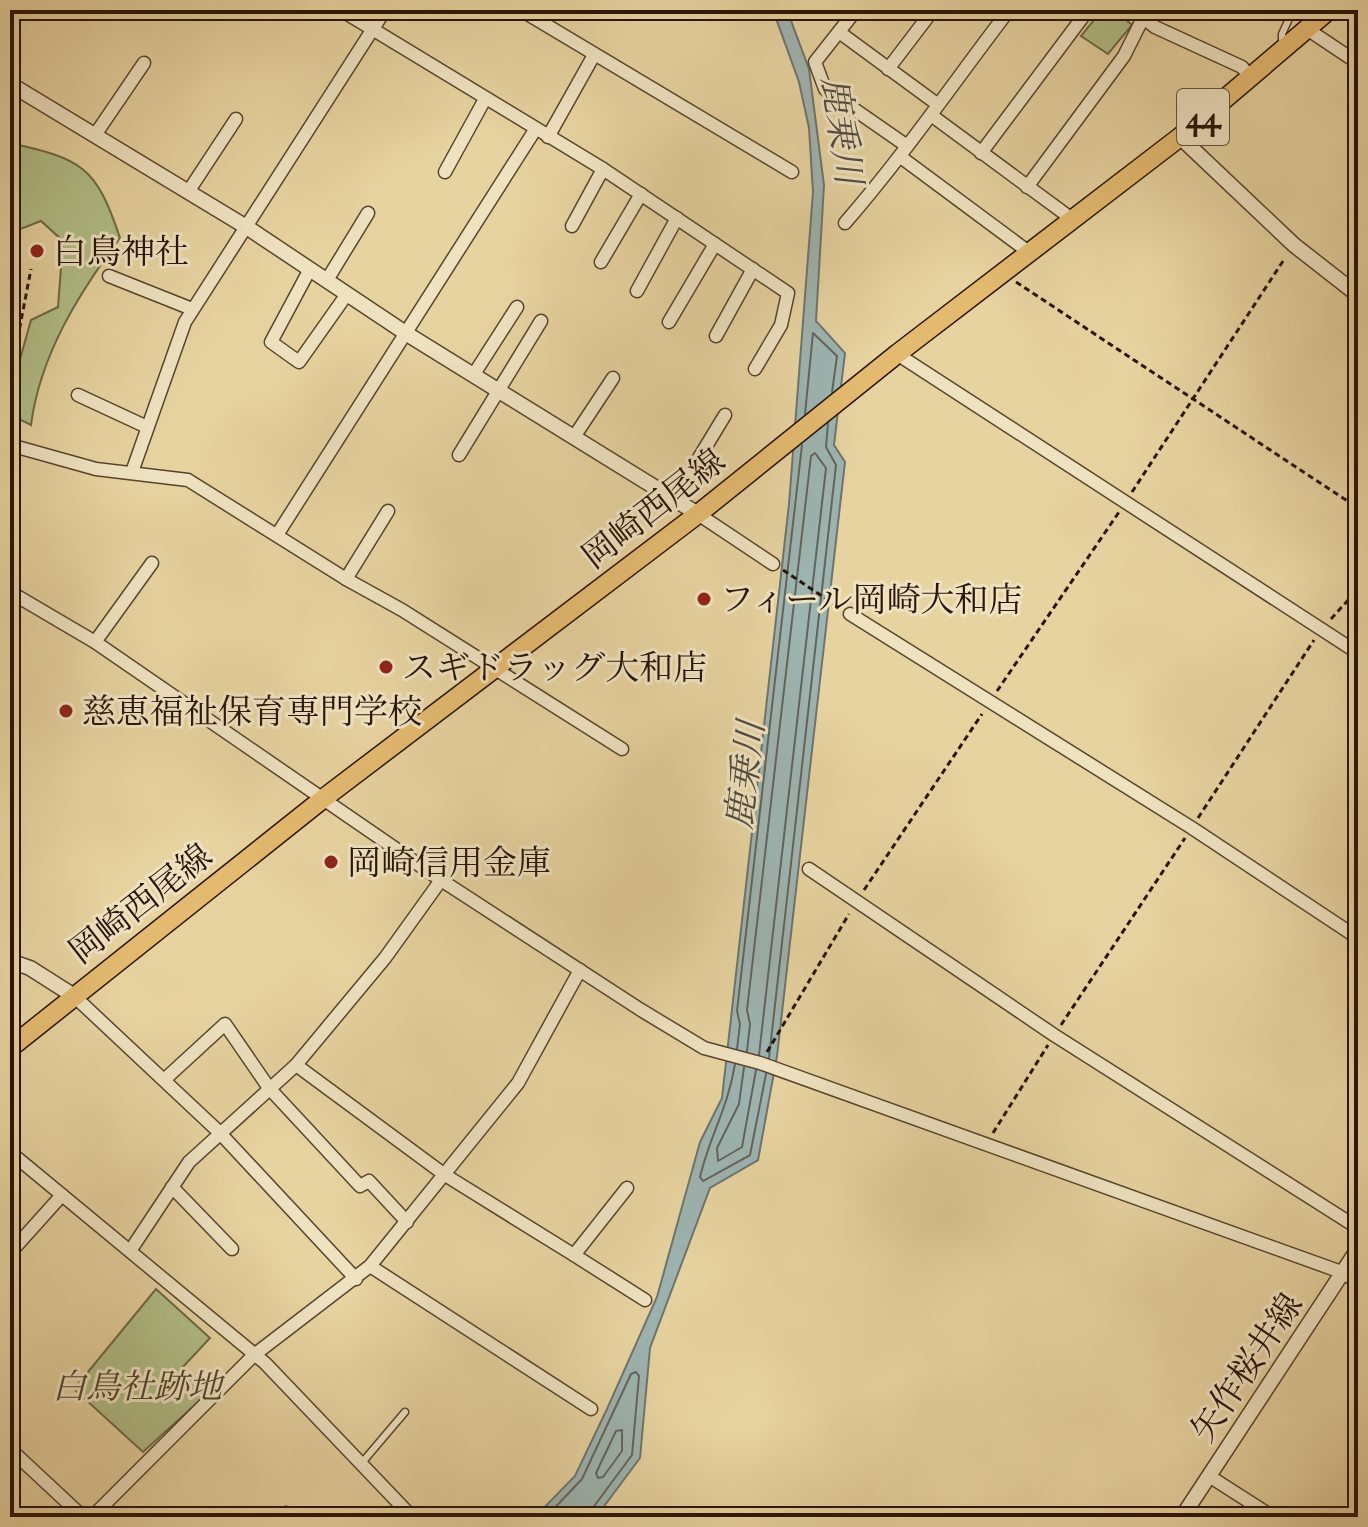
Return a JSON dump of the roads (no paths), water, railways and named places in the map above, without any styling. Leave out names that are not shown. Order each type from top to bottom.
[{"type":"main road","name":"岡崎西尾線","points":[[10,1048],[324,798],[698,514],[897,354],[1180,137],[1329,10]]},
{"type":"street","points":[[341,10],[603,169],[788,293],[781,325],[755,369]]},
{"type":"street","points":[[132,472],[168,362],[192,309],[248,228],[385,10]]},
{"type":"street","points":[[521,10],[792,172]]},
{"type":"street","points":[[856,10],[815,62],[825,89],[1030,253]]},
{"type":"street","points":[[888,69],[933,10]]},
{"type":"street","points":[[845,223],[904,152],[1009,10]]},
{"type":"street","points":[[981,153],[1088,10]]},
{"type":"street","points":[[1027,187],[1124,56],[1138,14],[1155,27],[1242,67],[1250,77]]},
{"type":"street","points":[[1307,29],[1358,63]]},
{"type":"street","points":[[839,32],[888,69],[981,153],[1072,219]]},
{"type":"street","points":[[548,137],[594,55]]},
{"type":"street","points":[[95,135],[144,63]]},
{"type":"street","points":[[10,84],[248,228],[407,334],[698,514],[773,564]]},
{"type":"street","points":[[445,172],[485,99]]},
{"type":"street","points":[[188,192],[236,119]]},
{"type":"street","points":[[277,535],[535,130]]},
{"type":"street","points":[[1180,137],[1294,245],[1357,293]]},
{"type":"street","points":[[572,226],[603,169]]},
{"type":"street","points":[[601,262],[641,194]]},
{"type":"street","points":[[327,280],[368,213]]},
{"type":"street","points":[[637,291],[677,218]]},
{"type":"street","points":[[669,322],[715,244]]},
{"type":"street","points":[[310,269],[271,342],[299,362],[347,294]]},
{"type":"street","points":[[716,336],[753,269]]},
{"type":"street","points":[[109,276],[192,309]]},
{"type":"street","points":[[474,374],[517,307]]},
{"type":"street","points":[[459,455],[541,321]]},
{"type":"street","points":[[897,354],[1358,653]]},
{"type":"street","points":[[574,437],[613,378]]},
{"type":"street","points":[[78,395],[147,427]]},
{"type":"street","points":[[674,499],[725,415]]},
{"type":"street","points":[[10,445],[96,469],[188,480],[622,749]]},
{"type":"street","points":[[346,579],[388,511]]},
{"type":"street","points":[[95,642],[152,563]]},
{"type":"street","points":[[10,592],[95,642],[441,880],[704,1048],[760,1063],[986,1144],[1344,1273],[1358,1283]]},
{"type":"street","points":[[850,614],[1192,828],[1358,938]]},
{"type":"street","points":[[809,869],[1054,1035],[1358,1228]]},
{"type":"street","points":[[130,1251],[189,1162],[296,1065],[377,969],[441,880]]},
{"type":"street","points":[[10,961],[30,968],[74,996],[219,1132],[356,1279]]},
{"type":"street","points":[[92,1517],[254,1355],[370,1266],[518,1083],[580,970]]},
{"type":"street","points":[[164,1080],[225,1024],[269,1088],[360,1186],[369,1181],[407,1222]]},
{"type":"street","points":[[296,1065],[445,1175],[645,1300]]},
{"type":"street","points":[[10,1152],[254,1355],[407,1516]]},
{"type":"street","points":[[172,1187],[232,1249]]},
{"type":"street","points":[[574,1255],[627,1188]]},
{"type":"street","points":[[10,1253],[62,1195]]},
{"type":"street","name":"矢作桜井線","points":[[1182,1517],[1358,1249]]},
{"type":"street","points":[[370,1266],[591,1409]]},
{"type":"street","points":[[10,1449],[83,1517]]},
{"type":"street","points":[[1209,1476],[1273,1517]]},
{"type":"lane","points":[[1282,49],[1282,34],[1293,10]]},
{"type":"lane","points":[[360,1465],[405,1412]]},
{"type":"water","points":[[773,10],[787,10],[809,69],[824,185],[816,321],[845,353],[834,445],[845,462],[777,1056],[758,1160],[710,1188],[650,1348],[640,1458],[596,1517],[535,1517],[575,1476],[657,1297],[700,1142],[722,1098],[789,504],[813,192],[809,128],[799,82]]},
{"type":"place","name":"白鳥神社","points":[[37,251]]},
{"type":"place","name":"フィール岡崎大和店","points":[[704,599]]},
{"type":"place","name":"スギドラッグ大和店","points":[[386,667]]},
{"type":"place","name":"慈恵福祉保育専門学校","points":[[66,711]]},
{"type":"place","name":"岡崎信用金庫","points":[[331,862]]},
{"type":"water label","name":"鹿乗川","points":[[843,130]]},
{"type":"water label","name":"鹿乗川","points":[[744,775]]},
{"type":"park label","name":"白鳥社跡地","points":[[137,1386]]}]
